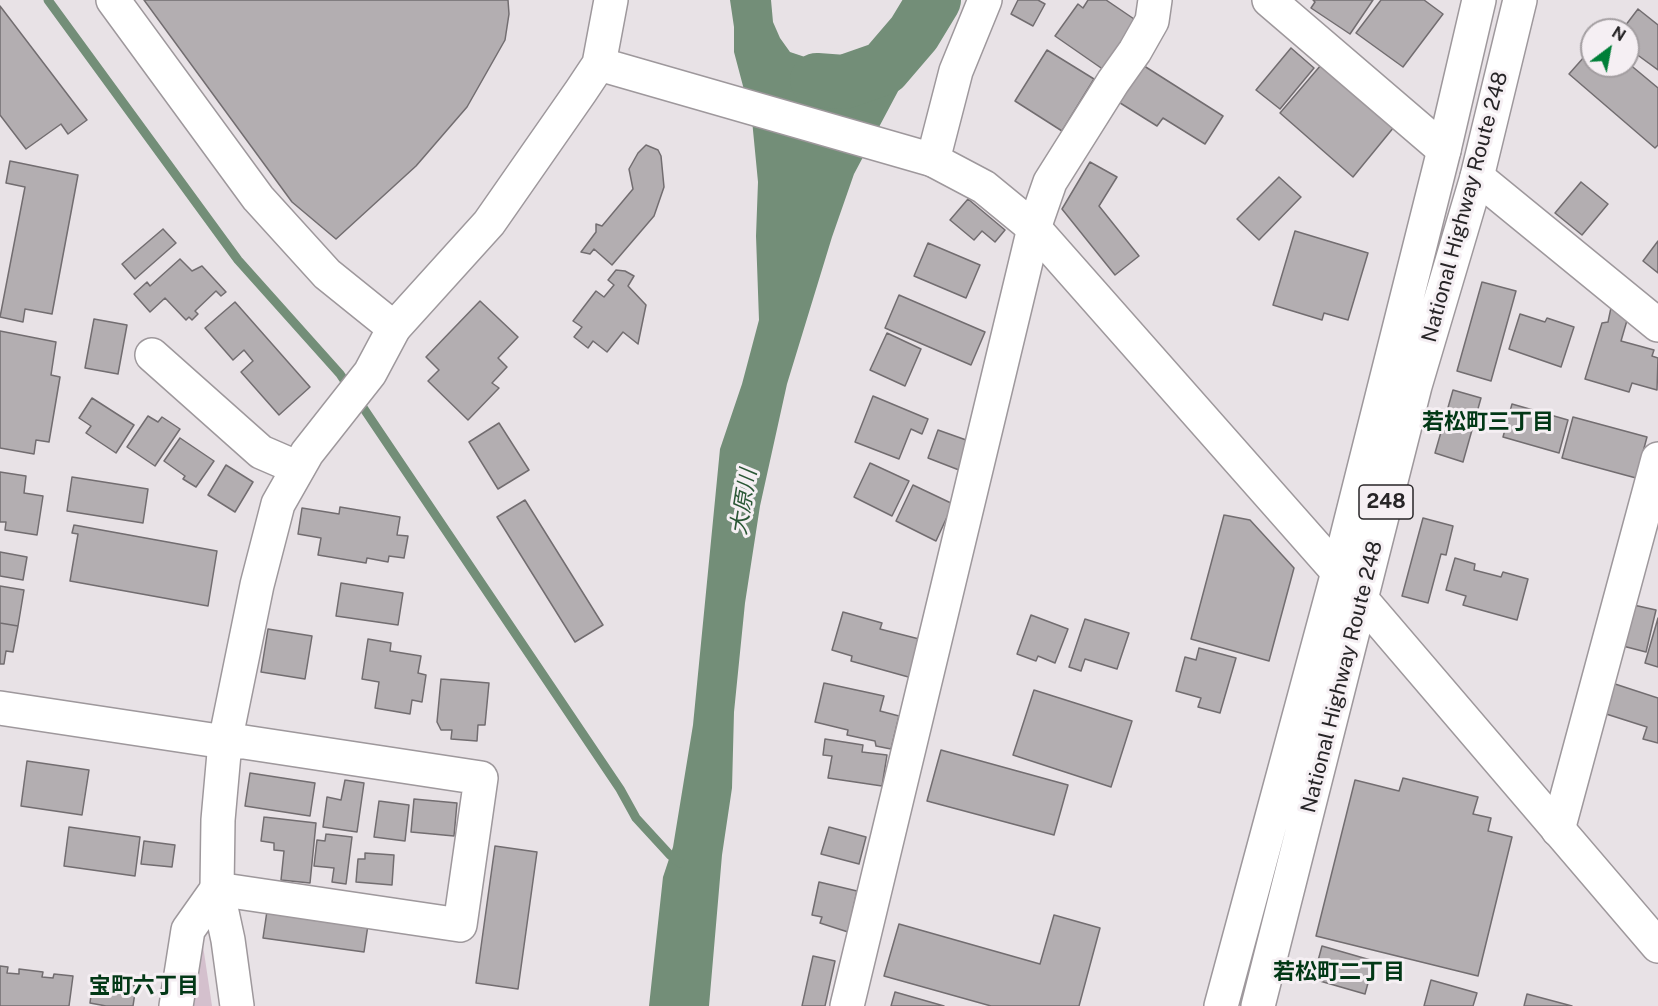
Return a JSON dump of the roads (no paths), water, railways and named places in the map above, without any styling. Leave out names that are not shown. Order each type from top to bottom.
[{"type":"main road","points":[[113,0],[258,198],[327,274],[394,328]]},
{"type":"main road","points":[[237,1006],[228,940],[217,889],[218,820],[225,742],[257,585],[278,504],[307,453],[366,378],[394,328],[489,223],[599,64],[611,0]]},
{"type":"main road","points":[[924,157],[985,0]]},
{"type":"main road","points":[[847,1006],[1034,228],[1050,182],[1135,51],[1152,21],[1155,0]]},
{"type":"main road","points":[[1269,0],[1444,150]]},
{"type":"main road","name":"National Highway Route 248","points":[[1221,1006],[1338,572],[1444,150],[1479,0]]},
{"type":"main road","name":"National Highway Route 248","points":[[1258,1006],[1415,386],[1477,177],[1520,0]]},
{"type":"main road","points":[[599,64],[924,157],[984,187],[1034,228],[1338,572],[1658,946]]},
{"type":"main road","points":[[1477,177],[1658,325]]},
{"type":"main road","points":[[152,355],[261,452],[298,468]]},
{"type":"main road","points":[[1558,830],[1658,459]]},
{"type":"main road","points":[[0,708],[481,778],[460,925],[217,889]]},
{"type":"main road","points":[[176,1006],[188,930],[217,889]]},
{"type":"water","name":"大原川","points":[[730,0],[771,0],[773,22],[790,52],[808,58],[846,61],[869,51],[904,80],[854,174],[832,237],[787,384],[760,506],[745,603],[734,712],[732,788],[722,855],[709,1006],[649,1006],[663,877],[673,847],[693,725],[720,449],[742,384],[759,320],[756,236],[758,182],[752,120],[734,52],[734,27]]},
{"type":"waterway","points":[[48,0],[238,260],[340,374],[350,389]]},
{"type":"waterway","points":[[817,80],[844,82],[884,68],[914,33],[934,0]]},
{"type":"waterway","points":[[358,400],[620,789],[636,818],[680,863]]},
{"type":"district","name":"若松町三丁目","points":[[1488,422]]},
{"type":"district","name":"若松町二丁目","points":[[1339,972]]},
{"type":"district","name":"宝町六丁目","points":[[144,986]]}]
